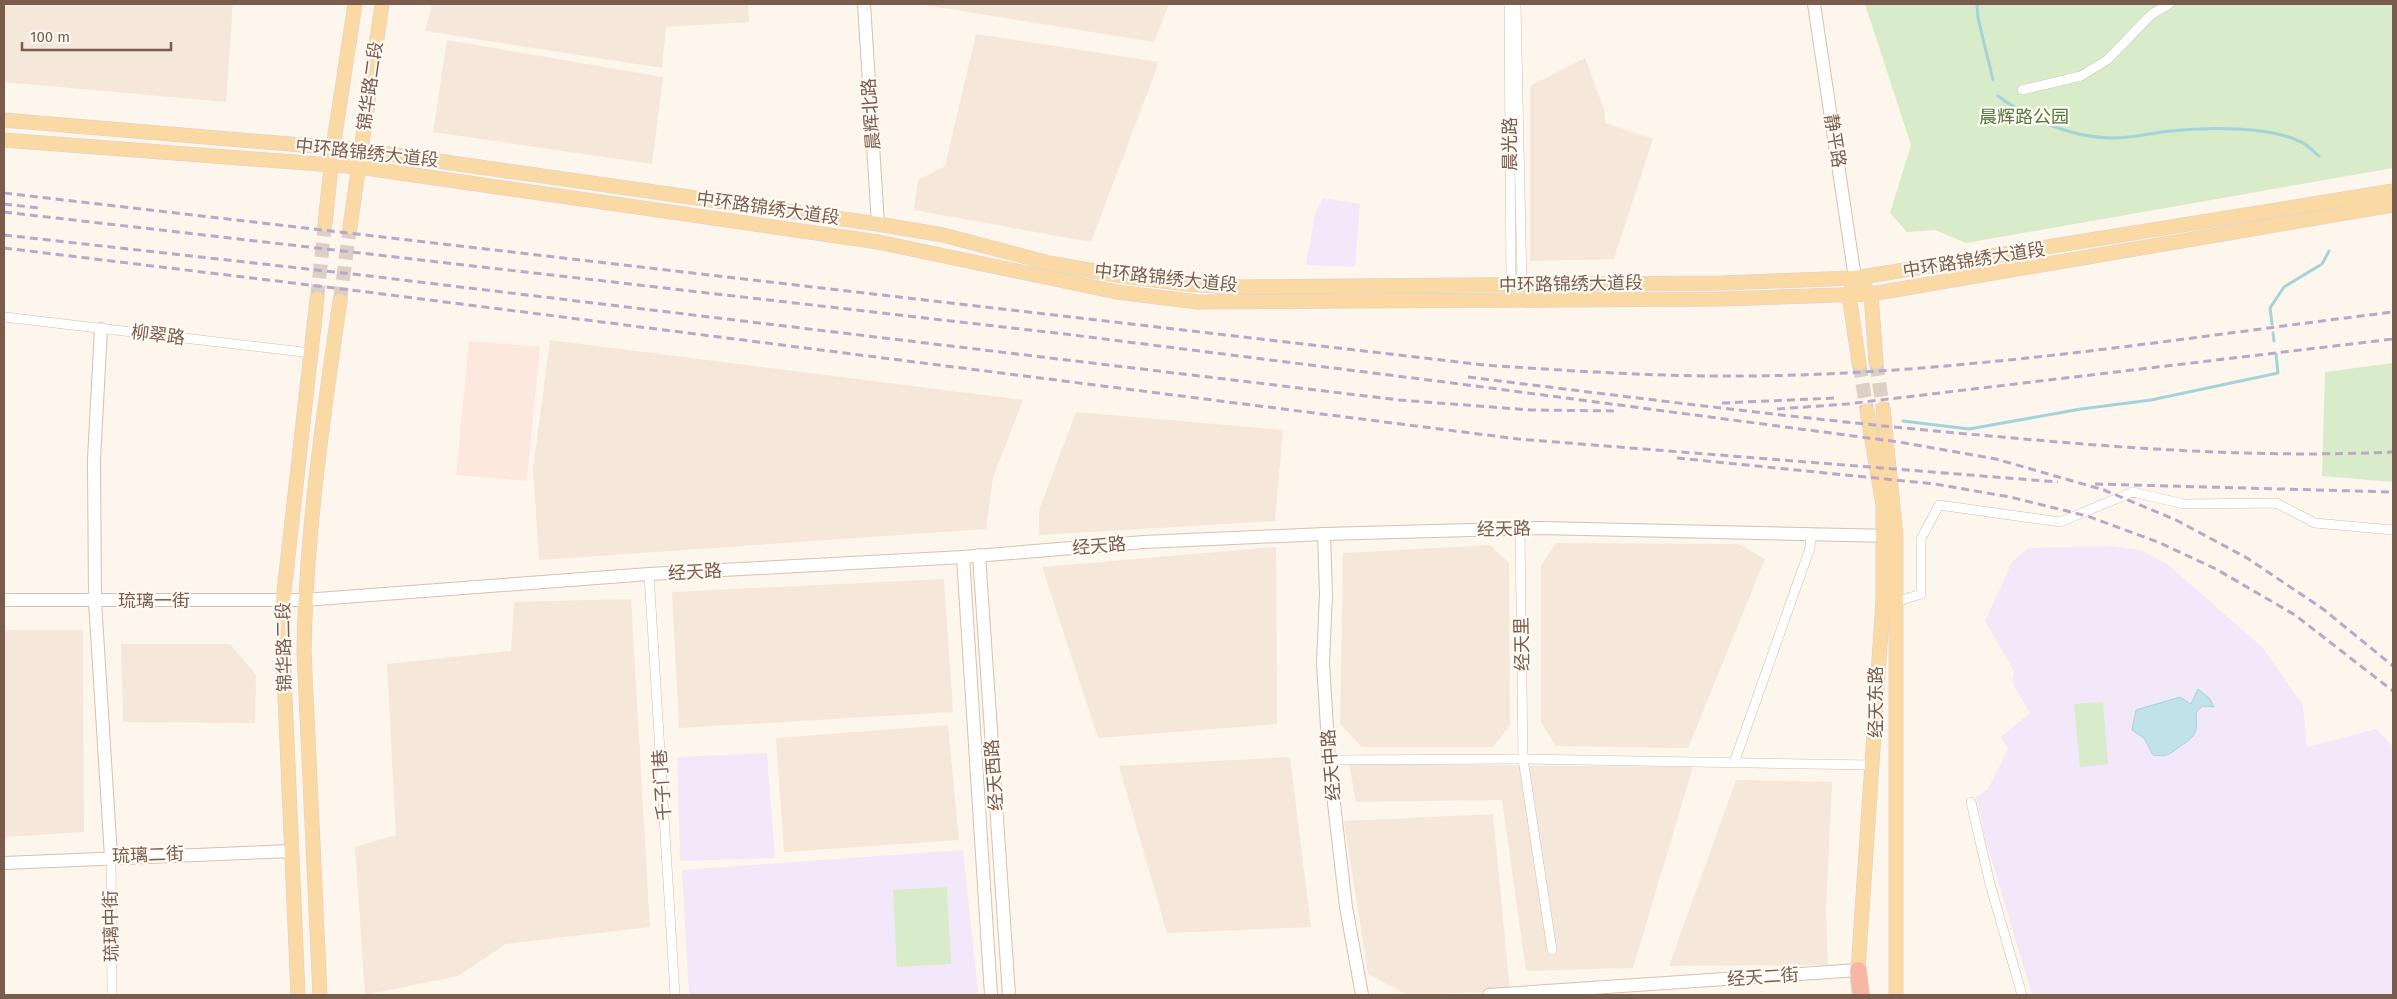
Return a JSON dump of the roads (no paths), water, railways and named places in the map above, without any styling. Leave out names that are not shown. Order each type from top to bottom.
[{"type":"highway","name":"经天东路","points":[[1858,970],[1859,995]]},
{"type":"main road","name":"锦华路二段","points":[[325,224],[333,148],[355,4]]},
{"type":"main road","name":"锦华路二段","points":[[350,227],[382,4]]},
{"type":"main road","name":"中环路锦绣大道段","points":[[4,120],[360,150],[878,224],[943,236],[1049,262],[1122,276],[1230,288],[1721,283],[1855,278],[2393,191]]},
{"type":"main road","name":"中环路锦绣大道段","points":[[4,140],[359,167],[878,242],[1117,292],[1198,302],[1711,299],[1871,294],[2393,205]]},
{"type":"main road","points":[[1859,363],[1849,295],[1855,278],[1871,294],[1876,362]]},
{"type":"main road","name":"锦华路二段","points":[[298,995],[282,650],[282,601],[317,300]]},
{"type":"main road","name":"锦华路二段","points":[[320,995],[304,650],[304,600],[308,544],[340,302]]},
{"type":"main road","name":"经天东路","points":[[1883,408],[1890,536],[1896,602],[1896,995]]},
{"type":"main road","name":"经天东路","points":[[1858,970],[1870,765],[1890,536],[1866,411]]},
{"type":"street","name":"晨辉北路","points":[[864,4],[878,224]]},
{"type":"street","name":"晨光路","points":[[1509,4],[1516,285]]},
{"type":"street","name":"晨光路","points":[[1516,4],[1516,285]]},
{"type":"street","name":"静平路","points":[[1814,4],[1855,278]]},
{"type":"street","points":[[2022,90],[2081,76],[2107,60],[2152,14],[2169,4]]},
{"type":"street","name":"柳翠路","points":[[4,317],[312,353]]},
{"type":"street","points":[[101,328],[94,459],[95,600],[111,857]]},
{"type":"street","points":[[1896,602],[1922,594],[1921,539],[1939,505],[2060,522],[2133,492],[2184,504],[2276,503],[2315,523],[2393,530]]},
{"type":"street","name":"经天路","points":[[304,600],[649,574],[963,557],[1144,542],[1324,534],[1520,529],[1890,536]]},
{"type":"street","name":"经天里","points":[[1520,529],[1524,759],[1552,950]]},
{"type":"street","name":"经天中路","points":[[1324,534],[1326,594],[1323,663],[1329,760],[1346,907],[1362,995]]},
{"type":"street","points":[[1734,763],[1810,548],[1811,534]]},
{"type":"street","name":"经天西路","points":[[979,555],[1009,995]]},
{"type":"street","name":"经天西路","points":[[963,557],[991,995]]},
{"type":"street","name":"千子门巷","points":[[649,574],[675,995]]},
{"type":"street","name":"琉璃一街","points":[[4,600],[304,600]]},
{"type":"street","points":[[1329,760],[1524,759],[1870,765]]},
{"type":"street","points":[[1971,802],[1990,884],[2022,995]]},
{"type":"street","name":"琉璃二街","points":[[4,863],[111,857],[292,851]]},
{"type":"street","name":"琉璃中街","points":[[111,857],[112,995]]},
{"type":"street","name":"经天二街","points":[[1489,995],[1858,970]]},
{"type":"water","points":[[2198,689],[2210,699],[2214,707],[2203,706],[2196,712],[2196,730],[2188,741],[2164,756],[2153,755],[2144,738],[2132,730],[2136,710],[2180,697],[2191,704]]},
{"type":"waterway","points":[[1977,4],[1978,18],[1993,80]]},
{"type":"waterway","points":[[1998,96],[2023,112],[2051,125],[2095,137],[2133,137],[2184,130],[2256,130],[2288,137],[2304,143],[2319,156]]},
{"type":"waterway","points":[[2272,324],[2270,308],[2284,287],[2322,264],[2329,251]]},
{"type":"waterway","points":[[2273,333],[2274,341]]},
{"type":"waterway","points":[[1903,421],[1969,429],[2081,409],[2151,400],[2278,373],[2276,354]]},
{"type":"tunnel","points":[[317,299],[325,224]]},
{"type":"tunnel","points":[[340,301],[350,227]]},
{"type":"tunnel","points":[[1876,362],[1883,409]]},
{"type":"tunnel","points":[[1859,363],[1867,411]]},
{"type":"railway","points":[[4,193],[1484,365],[1616,373],[1749,376],[1911,369],[2072,353],[2393,312]]},
{"type":"railway","points":[[4,204],[39,208]]},
{"type":"railway","points":[[4,212],[1073,335],[1899,442],[1996,459],[2104,490],[2176,520],[2247,558],[2323,609],[2393,666]]},
{"type":"railway","points":[[4,235],[361,275],[1399,400],[1531,410],[1617,411]]},
{"type":"railway","points":[[4,248],[359,291],[1518,439],[2058,482]]},
{"type":"railway","points":[[1777,409],[1847,404],[2393,339]]},
{"type":"railway","points":[[1468,377],[1802,417],[1935,431],[2149,449],[2295,454],[2393,452]]},
{"type":"railway","points":[[1722,403],[1835,398]]},
{"type":"railway","points":[[1677,458],[1935,484],[2010,497],[2087,516],[2158,542],[2216,569],[2295,615],[2393,691]]},
{"type":"railway","points":[[2095,484],[2393,492]]},
{"type":"park label","name":"晨辉路公园","points":[[2024,117]]}]
